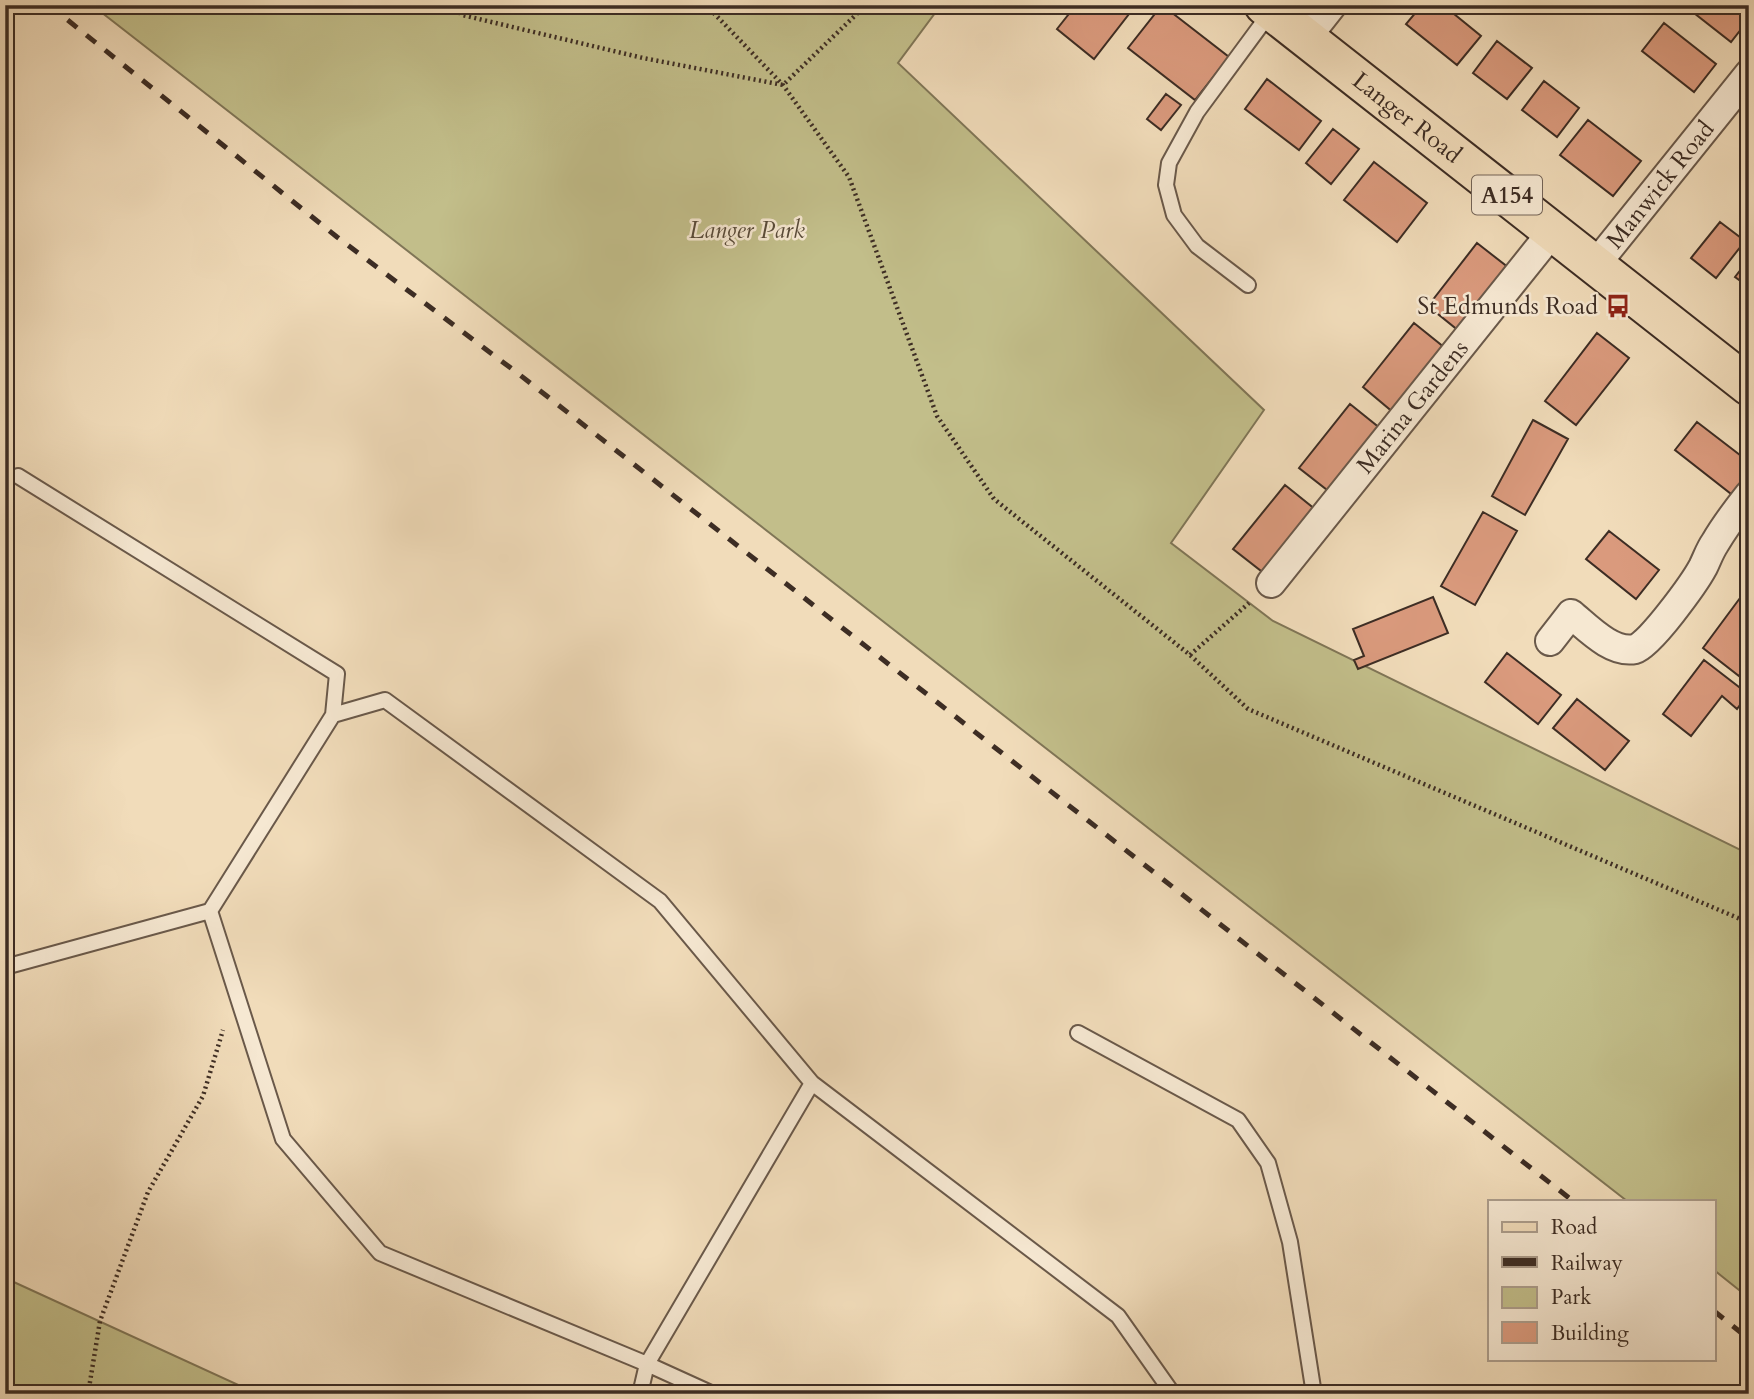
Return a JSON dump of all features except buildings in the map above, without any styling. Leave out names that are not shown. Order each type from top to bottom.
[{"type":"main road","name":"Langer Road","points":[[1268,8],[1749,386]]},
{"type":"street","points":[[1306,38],[1332,5]]},
{"type":"street","name":"Manwick Road","points":[[1596,264],[1749,74]]},
{"type":"street","name":"Marina Gardens","points":[[1271,583],[1553,231]]},
{"type":"street","points":[[1550,641],[1571,614],[1620,648],[1637,648],[1645,643],[1702,569],[1714,544],[1749,495]]},
{"type":"lane","points":[[1248,285],[1197,246],[1174,215],[1166,185],[1169,163],[1197,112],[1268,8]]},
{"type":"lane","points":[[5,967],[210,911],[333,715],[337,674],[18,476]]},
{"type":"lane","points":[[333,715],[384,700],[660,901],[812,1083],[1118,1317],[1173,1394]]},
{"type":"lane","points":[[210,911],[283,1139],[380,1253],[713,1394]]},
{"type":"lane","points":[[1078,1033],[1238,1120],[1268,1163],[1290,1242],[1314,1394]]},
{"type":"lane","points":[[640,1394],[647,1364],[812,1083]]},
{"type":"path","points":[[450,5],[462,15],[643,58],[783,85]]},
{"type":"path","points":[[706,5],[783,85],[849,177],[937,416],[994,499],[1190,656],[1248,709],[1749,924]]},
{"type":"path","points":[[860,5],[866,5]]},
{"type":"path","points":[[783,85],[866,5]]},
{"type":"path","points":[[1190,656],[1271,583]]},
{"type":"path","points":[[88,1394],[100,1321],[148,1192],[203,1096],[235,991]]},
{"type":"green space","name":"Langer Park","points":[[92,5],[941,5],[898,63],[1264,410],[1171,543],[1273,621],[1749,854],[1749,1298],[1716,1272],[1716,1200],[1626,1200]]},
{"type":"green space","points":[[5,1278],[258,1394],[5,1394]]},
{"type":"railway","points":[[49,5],[337,237],[520,375],[1572,1200]]},
{"type":"railway","points":[[1716,1313],[1749,1339]]},
{"type":"place","name":"St Edmunds Road","points":[[1618,306]]}]
